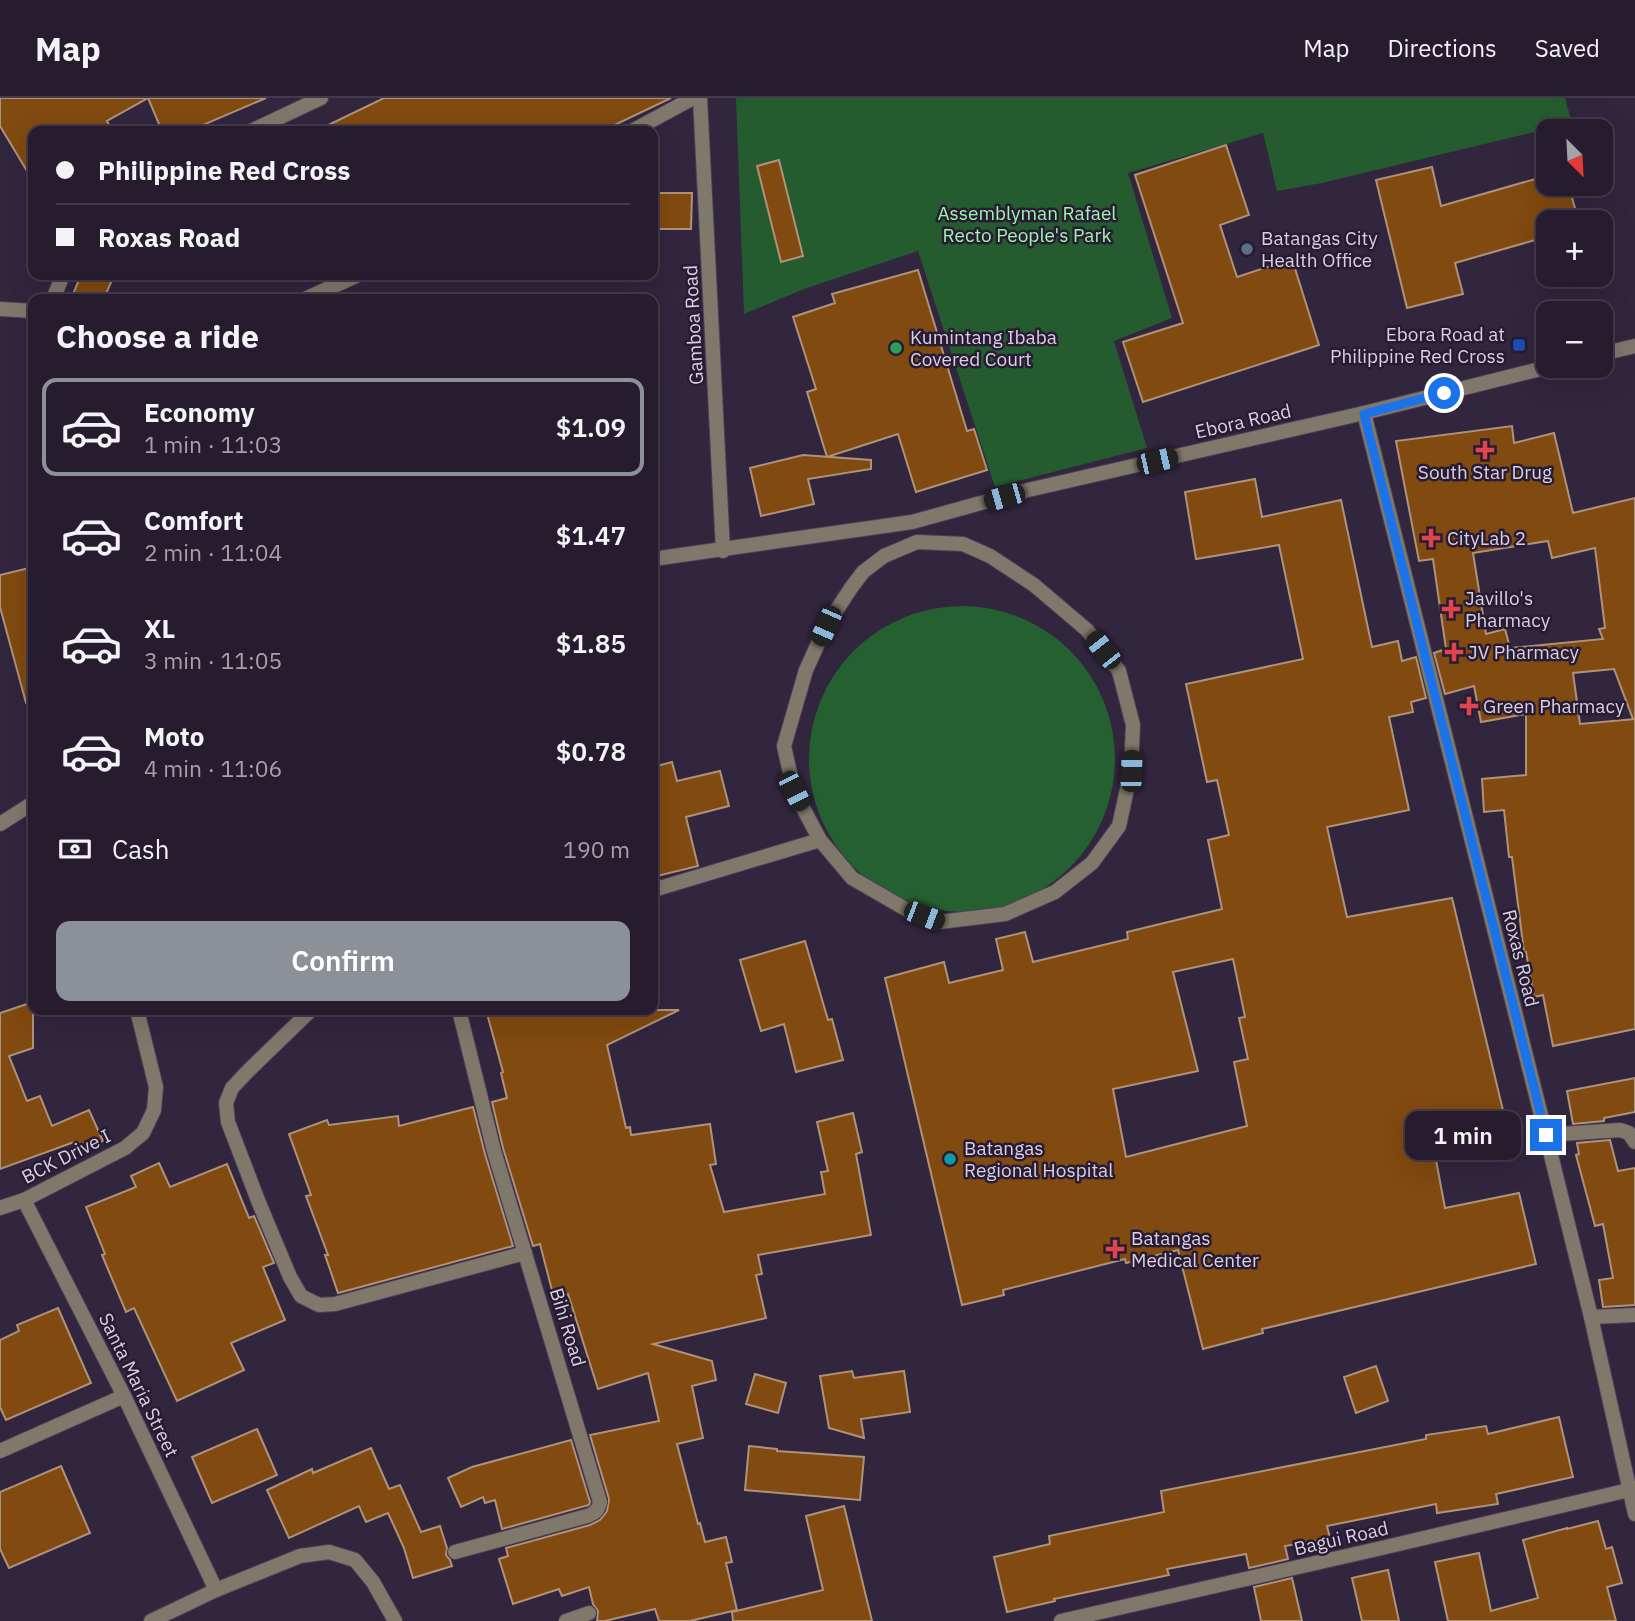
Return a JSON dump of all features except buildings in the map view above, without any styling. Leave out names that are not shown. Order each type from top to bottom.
[{"type":"street","points":[[262,126],[321,98]]},
{"type":"street","points":[[641,126],[693,98]]},
{"type":"street","name":"Gamboa Road","points":[[700,98],[723,551]]},
{"type":"street","points":[[316,294],[347,280]]},
{"type":"street","points":[[0,309],[28,311]]},
{"type":"street","points":[[1613,351],[1635,346]]},
{"type":"street","name":"Ebora Road","points":[[658,558],[912,522],[1028,490],[1364,414],[1536,370]]},
{"type":"street","name":"Roxas Road","points":[[1364,414],[1591,1317],[1635,1514]]},
{"type":"street","points":[[912,522],[918,542]]},
{"type":"street","points":[[918,542],[963,544],[990,556],[1034,585],[1087,630],[1119,671],[1133,725],[1131,771],[1119,826],[1093,863],[1055,892],[1005,914],[939,922],[909,911],[852,878],[820,840],[794,791],[784,746],[806,670],[826,626],[863,572],[884,556],[918,542]]},
{"type":"street","points":[[0,824],[28,806]]},
{"type":"street","points":[[658,889],[820,840]]},
{"type":"street","name":"BCK Drive I","points":[[0,1208],[24,1200],[125,1148],[143,1133],[154,1110],[156,1087],[138,1015]]},
{"type":"street","points":[[306,1015],[232,1088],[226,1103],[228,1122],[259,1203],[290,1277],[301,1296],[318,1305],[335,1304],[525,1254]]},
{"type":"street","name":"Bihi Road","points":[[455,1552],[594,1514],[600,1503],[494,1151],[460,1015]]},
{"type":"street","points":[[1546,1135],[1620,1130],[1629,1133],[1635,1142]]},
{"type":"street","name":"Santa Maria Street","points":[[24,1200],[124,1396],[216,1590]]},
{"type":"street","points":[[1591,1317],[1635,1315]]},
{"type":"street","points":[[0,1451],[124,1396]]},
{"type":"street","name":"Bagui Road","points":[[1061,1621],[1629,1490]]},
{"type":"street","points":[[151,1621],[216,1590],[300,1556],[329,1552],[355,1560],[373,1582],[395,1621]]},
{"type":"street","points":[[566,1621],[589,1613]]},
{"type":"green space","name":"Assemblyman Rafael Recto People's Park","points":[[736,98],[1565,98],[1571,119],[1536,119],[1536,132],[1322,183],[1277,191],[1263,133],[1128,173],[1172,318],[1114,341],[1147,448],[995,487],[918,251],[804,289],[744,314]]},
{"type":"green space","points":[[947,606],[977,606],[1006,612],[1034,624],[1059,641],[1080,662],[1104,700],[1115,744],[1115,774],[1104,818],[1089,844],[1070,867],[1047,886],[1021,901],[977,912],[947,912],[918,906],[890,894],[865,877],[844,856],[827,831],[815,803],[809,774],[809,744],[815,715],[827,687],[844,662],[865,641],[890,624],[918,612]]},
{"type":"place","name":"Batangas City Health Office","points":[[1247,249]]},
{"type":"place","name":"Ebora Road at Philippine Red Cross","points":[[1519,345]]},
{"type":"place","name":"Kumintang Ibaba Covered Court","points":[[896,348]]},
{"type":"place","name":"South Star Drug","points":[[1485,450]]},
{"type":"place","name":"CityLab 2","points":[[1431,538]]},
{"type":"place","name":"Javillo's Pharmacy","points":[[1451,609]]},
{"type":"place","name":"JV Pharmacy","points":[[1454,652]]},
{"type":"place","name":"Green Pharmacy","points":[[1469,706]]},
{"type":"place","name":"Batangas Regional Hospital","points":[[950,1159]]},
{"type":"place","name":"Batangas Medical Center","points":[[1115,1249]]},
{"type":"route","points":[[1444,393],[1364,414],[1546,1135]]}]
